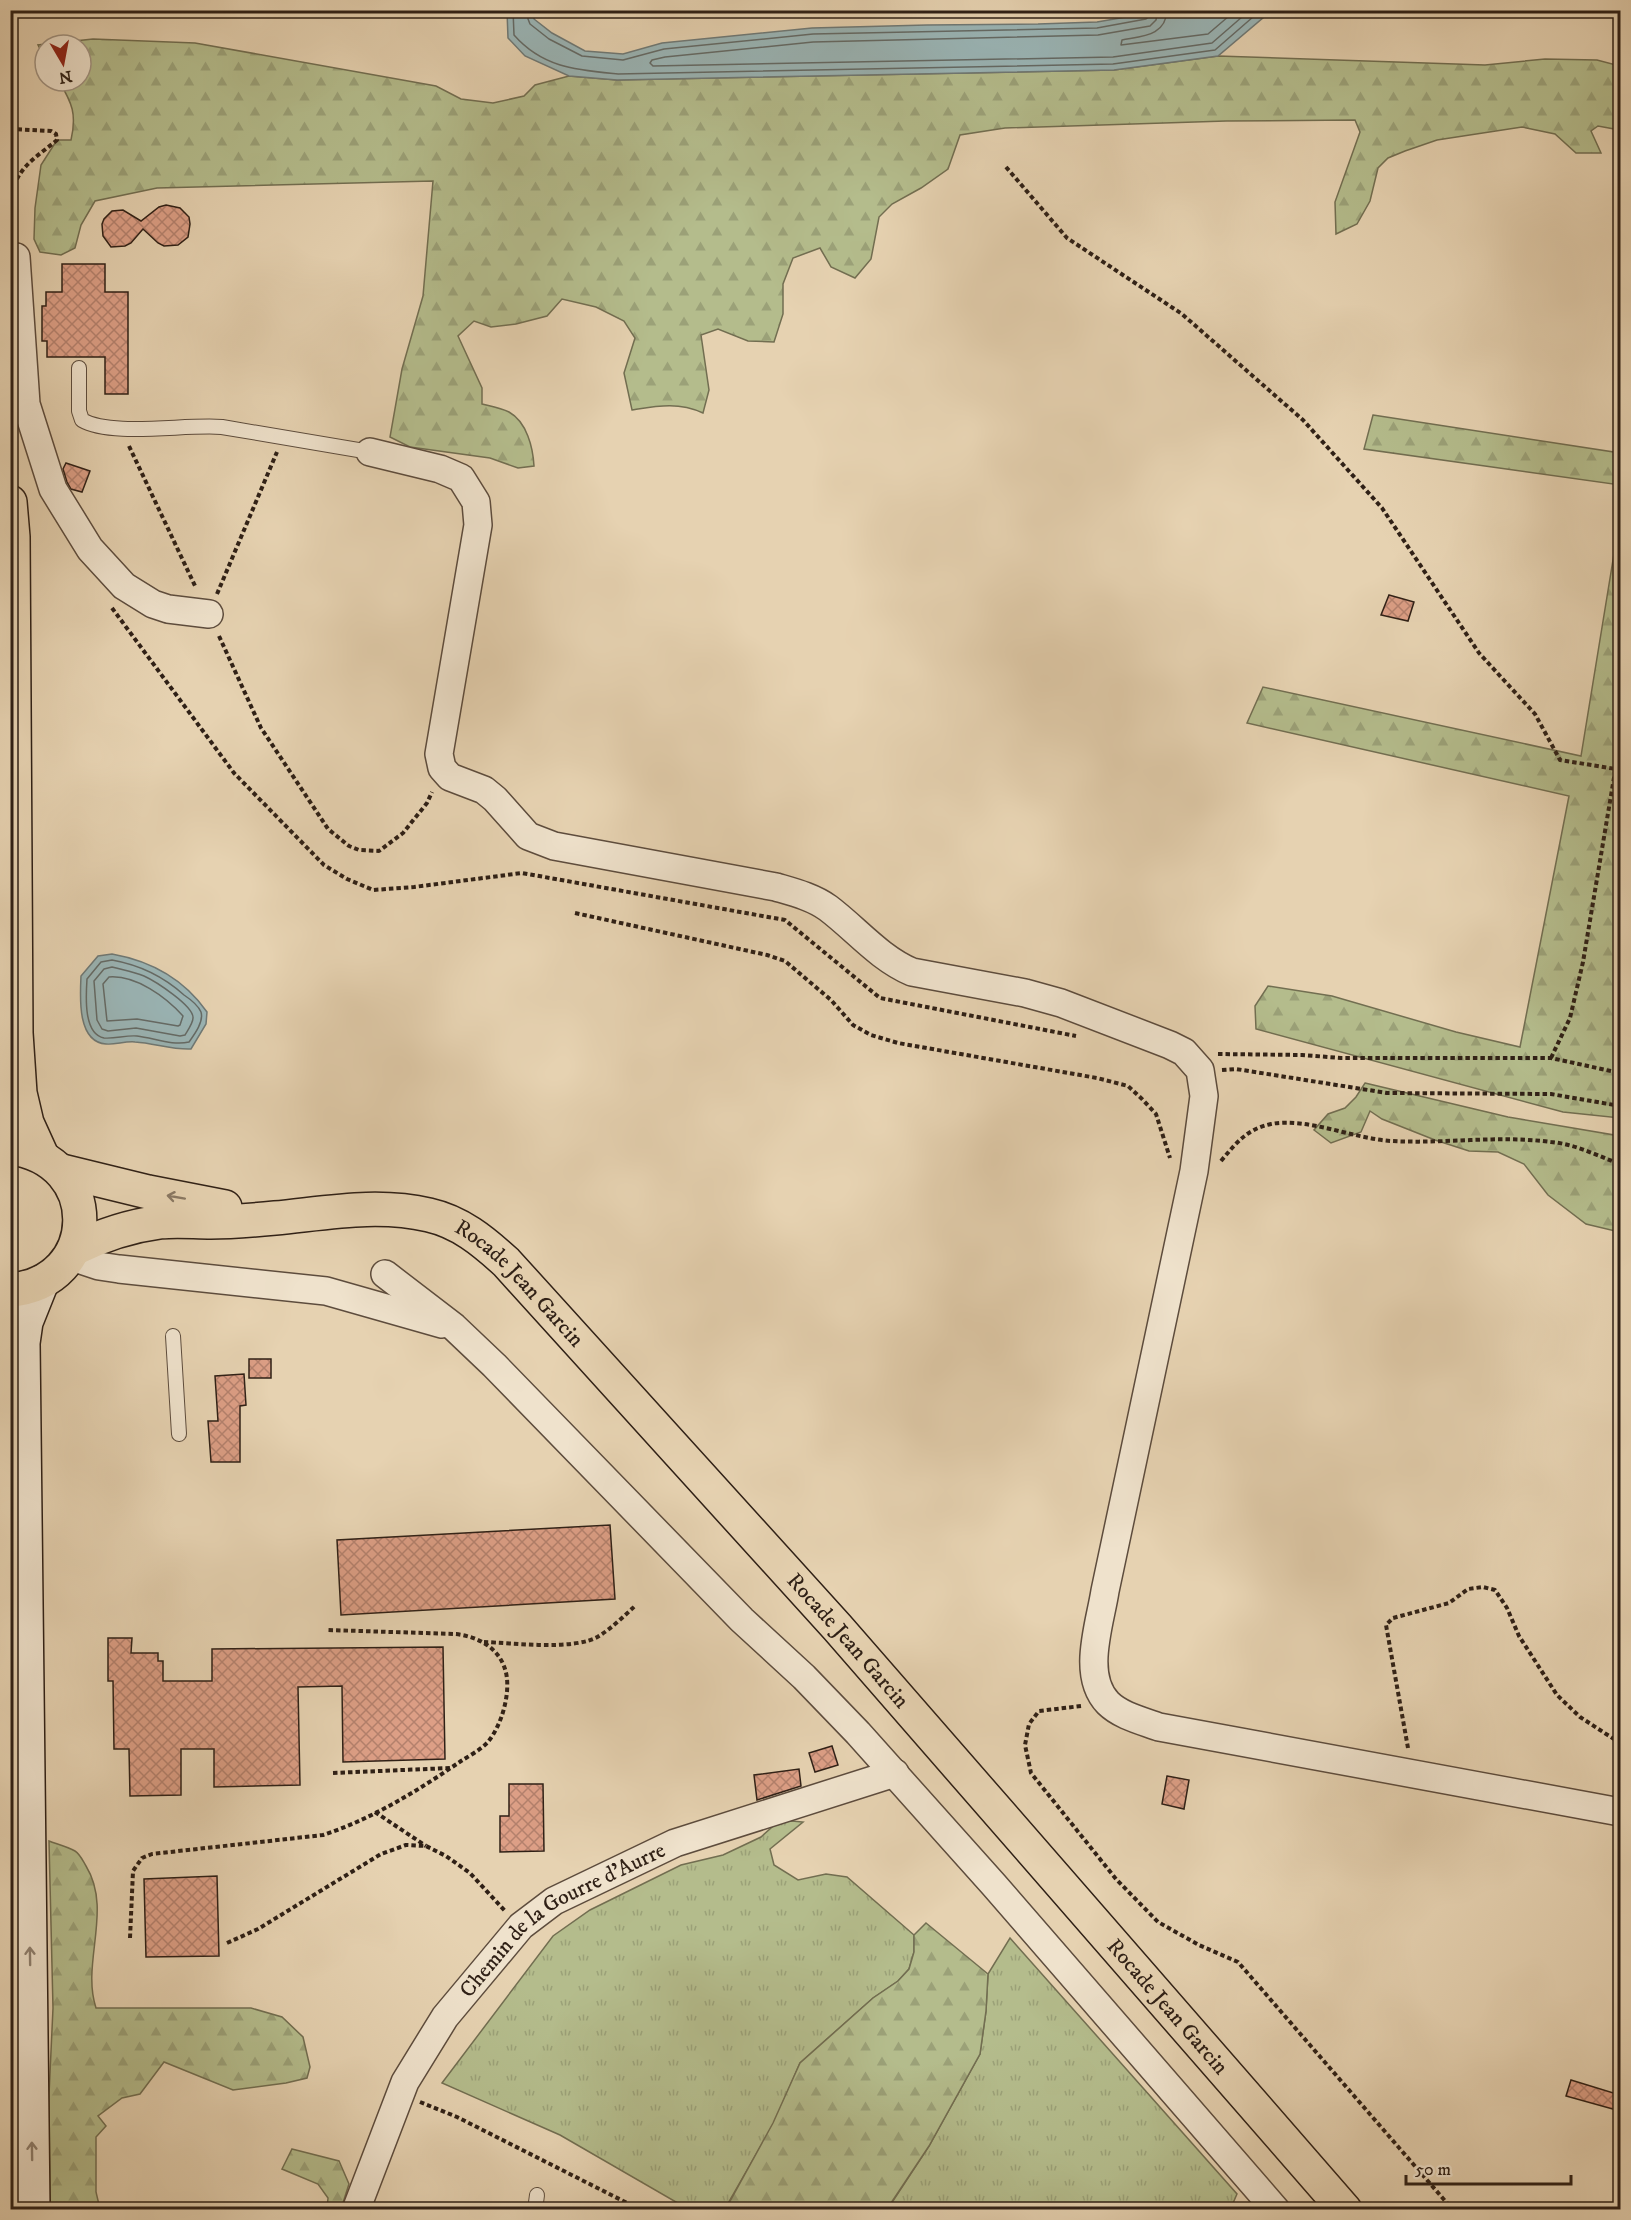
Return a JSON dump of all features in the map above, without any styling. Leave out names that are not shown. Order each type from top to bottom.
[{"type":"main road","points":[[10,502],[13,537],[17,1043],[20,1093],[27,1123],[52,1163],[72,1184],[78,1200],[80,1216],[79,1233],[71,1253],[60,1268],[42,1282],[24,1289],[10,1290]]},
{"type":"main road","name":"Rocade Jean Garcin","points":[[10,1148],[26,1150],[52,1163],[148,1192],[198,1200],[274,1218]]},
{"type":"main road","name":"Rocade Jean Garcin","points":[[71,1253],[108,1233],[149,1224],[186,1220],[212,1222],[274,1218],[337,1210],[402,1210],[431,1216],[464,1228],[486,1243],[506,1262],[837,1627],[1345,2210]]},
{"type":"main road","points":[[33,2210],[23,1343],[26,1322],[42,1282]]},
{"type":"street","points":[[16,257],[26,404],[53,489],[90,549],[124,586],[153,604],[168,609],[208,614]]},
{"type":"street","points":[[370,452],[440,469],[460,478],[476,502],[478,525],[439,754],[442,768],[450,777],[484,790],[528,836],[539,841],[776,887],[806,896],[826,907],[897,966],[912,972],[1025,993],[1061,1003],[1170,1045],[1184,1052],[1197,1067],[1204,1095],[1194,1171],[1110,1567],[1096,1647],[1094,1673],[1099,1690],[1109,1704],[1132,1718],[1159,1727],[1620,1812]]},
{"type":"street","points":[[71,1253],[99,1266],[118,1269],[326,1291],[454,1327]]},
{"type":"street","points":[[385,1274],[454,1327],[494,1365],[742,1620],[804,1677],[895,1773],[1276,2210]]},
{"type":"street","name":"Chemin de la Gourre d'Aurre","points":[[356,2210],[405,2082],[445,2017],[520,1926],[554,1901],[675,1843],[895,1773]]},
{"type":"lane","points":[[79,368],[79,411],[82,420],[92,426],[121,429],[202,425],[370,452]]},
{"type":"lane","points":[[173,1336],[179,1434]]},
{"type":"lane","points":[[535,2210],[537,2195]]},
{"type":"path","points":[[10,129],[51,131],[56,134],[57,140],[24,167],[15,184],[16,257]]},
{"type":"path","points":[[1006,167],[1067,238],[1182,314],[1303,420],[1382,508],[1479,652],[1535,714],[1560,760],[1616,769]]},
{"type":"path","points":[[121,429],[261,728],[328,829],[349,846],[359,850],[380,851],[403,833],[427,803],[442,768]]},
{"type":"path","points":[[208,614],[284,438]]},
{"type":"path","points":[[1551,1058],[1570,1018],[1578,985],[1620,742]]},
{"type":"path","points":[[575,913],[767,955],[785,961],[831,1000],[853,1025],[871,1035],[889,1041],[1097,1078],[1128,1086],[1156,1114],[1172,1165]]},
{"type":"path","points":[[1197,1067],[1211,1055],[1226,1053],[1341,1058],[1551,1058],[1620,1073]]},
{"type":"path","points":[[1197,1067],[1236,1070],[1387,1094],[1551,1094],[1620,1106]]},
{"type":"path","points":[[1216,1167],[1239,1138],[1255,1128],[1293,1123],[1391,1141],[1527,1140],[1553,1142],[1620,1164]]},
{"type":"path","points":[[1411,1773],[1386,1625],[1393,1618],[1449,1603],[1468,1589],[1483,1587],[1495,1590],[1557,1695],[1580,1717],[1620,1743]]},
{"type":"path","points":[[483,1642],[568,1645],[584,1642],[598,1637],[635,1606]]},
{"type":"path","points":[[130,1938],[133,1871],[142,1858],[152,1854],[323,1834],[350,1826],[451,1768],[486,1744],[496,1731],[506,1695],[506,1671],[499,1655],[483,1642],[456,1634],[328,1630]]},
{"type":"path","points":[[1105,1699],[1080,1706],[1039,1711],[1029,1724],[1024,1745],[1031,1773],[1116,1879],[1158,1922],[1199,1945],[1238,1962],[1453,2210]]},
{"type":"path","points":[[333,1773],[451,1768]]},
{"type":"path","points":[[375,1812],[470,1873],[520,1926]]},
{"type":"path","points":[[227,1943],[258,1929],[381,1854],[406,1845],[426,1846]]},
{"type":"path","points":[[398,2100],[417,2101],[457,2117],[641,2210]]},
{"type":"green space","points":[[93,39],[195,43],[436,86],[461,99],[493,103],[524,96],[535,85],[569,76],[617,80],[1114,70],[1218,56],[1485,65],[1545,59],[1597,60],[1620,66],[1620,130],[1598,126],[1591,131],[1601,153],[1576,153],[1555,134],[1522,127],[1437,140],[1405,151],[1388,158],[1378,168],[1370,201],[1357,224],[1336,234],[1335,202],[1360,132],[1355,120],[1226,121],[1005,128],[960,135],[948,169],[921,188],[892,204],[879,217],[871,259],[855,278],[831,267],[820,248],[793,258],[783,284],[783,314],[774,342],[748,341],[718,329],[701,335],[709,390],[703,413],[676,406],[632,410],[624,373],[635,338],[624,321],[596,307],[562,299],[547,316],[516,324],[491,327],[474,321],[458,336],[482,388],[482,404],[509,412],[525,429],[534,466],[518,468],[490,458],[410,447],[390,437],[402,369],[423,296],[433,181],[157,188],[95,201],[81,225],[75,248],[61,255],[40,252],[34,239],[35,208],[41,165],[57,140],[71,140],[73,116],[65,93],[93,93]]},
{"type":"green space","points":[[1373,415],[1620,453],[1620,485],[1364,449]]},
{"type":"green space","points":[[1620,517],[1620,1118],[1563,1112],[1256,1029],[1255,1006],[1268,986],[1332,996],[1456,1032],[1520,1047],[1569,796],[1247,723],[1263,687],[1581,756]]},
{"type":"green space","points":[[1365,1083],[1508,1117],[1620,1136],[1620,1225],[1615,1231],[1586,1224],[1548,1195],[1524,1164],[1498,1152],[1469,1151],[1382,1119],[1370,1111],[1361,1132],[1331,1143],[1314,1130],[1328,1114],[1345,1108]]},
{"type":"green space","points":[[780,1820],[803,1822],[770,1849],[774,1865],[798,1880],[826,1874],[847,1877],[914,1935],[914,1952],[909,1969],[898,1981],[873,1998],[800,2063],[774,2123],[727,2205],[718,2209],[688,2209],[560,2135],[442,2083],[553,1936],[590,1910],[681,1865],[723,1855],[761,1837]]},
{"type":"green space","points":[[49,1841],[77,1852],[94,1883],[97,1918],[92,1991],[96,2008],[251,2008],[282,2017],[303,2037],[310,2067],[307,2078],[233,2090],[164,2062],[140,2094],[122,2098],[98,2116],[106,2126],[96,2137],[96,2192],[100,2209],[50,2209],[49,2095],[53,2008]]},
{"type":"green space","points":[[926,1923],[988,1974],[986,2011],[980,2054],[929,2146],[887,2209],[718,2209],[728,2205],[773,2123],[800,2063],[873,1998],[898,1981],[909,1969],[914,1952],[914,1935]]},
{"type":"green space","points":[[1010,1938],[1237,2194],[1230,2210],[887,2210],[929,2146],[980,2054],[988,1974]]},
{"type":"green space","points":[[292,2149],[339,2161],[349,2184],[341,2209],[327,2209],[328,2198],[318,2184],[282,2169]]},
{"type":"water","points":[[507,11],[534,11],[534,19],[552,33],[585,51],[623,54],[662,43],[812,28],[1097,22],[1161,11],[1271,11],[1218,56],[1114,70],[617,80],[569,76],[525,56],[508,38]]},
{"type":"water","points":[[112,954],[140,961],[166,973],[198,1000],[207,1012],[206,1024],[191,1049],[135,1042],[106,1044],[90,1035],[82,1017],[81,976],[98,956]]},
{"type":"building","points":[[166,205],[180,208],[189,217],[188,237],[178,245],[164,246],[143,229],[131,243],[125,246],[111,247],[103,236],[102,224],[112,211],[123,210],[141,221],[159,207]]},
{"type":"building","points":[[62,264],[105,264],[105,292],[128,292],[128,394],[105,394],[105,357],[47,357],[47,341],[42,341],[42,306],[46,306],[46,292],[62,292]]},
{"type":"building","points":[[66,463],[90,471],[82,492],[71,489],[67,482],[63,469]]},
{"type":"building","points":[[1389,595],[1414,602],[1408,621],[1381,615]]},
{"type":"building","points":[[249,1359],[271,1359],[271,1378],[249,1378]]},
{"type":"building","points":[[244,1374],[246,1405],[240,1406],[240,1462],[211,1462],[208,1421],[218,1421],[215,1376]]},
{"type":"building","points":[[610,1525],[615,1599],[341,1615],[337,1540]]},
{"type":"building","points":[[108,1638],[132,1638],[131,1653],[158,1653],[158,1661],[163,1661],[163,1681],[212,1681],[212,1649],[443,1647],[445,1759],[343,1762],[342,1686],[298,1687],[300,1785],[214,1787],[214,1749],[181,1749],[181,1795],[130,1796],[129,1749],[114,1749],[113,1681],[108,1681]]},
{"type":"building","points":[[832,1746],[838,1765],[815,1772],[809,1753]]},
{"type":"building","points":[[799,1769],[801,1786],[757,1800],[754,1775]]},
{"type":"building","points":[[1167,1776],[1189,1780],[1184,1809],[1162,1804]]},
{"type":"building","points":[[509,1784],[543,1784],[544,1851],[500,1852],[500,1816],[509,1816]]},
{"type":"building","points":[[217,1876],[219,1956],[146,1957],[144,1879]]},
{"type":"building","points":[[1571,2080],[1620,2095],[1620,2111],[1566,2096]]}]
